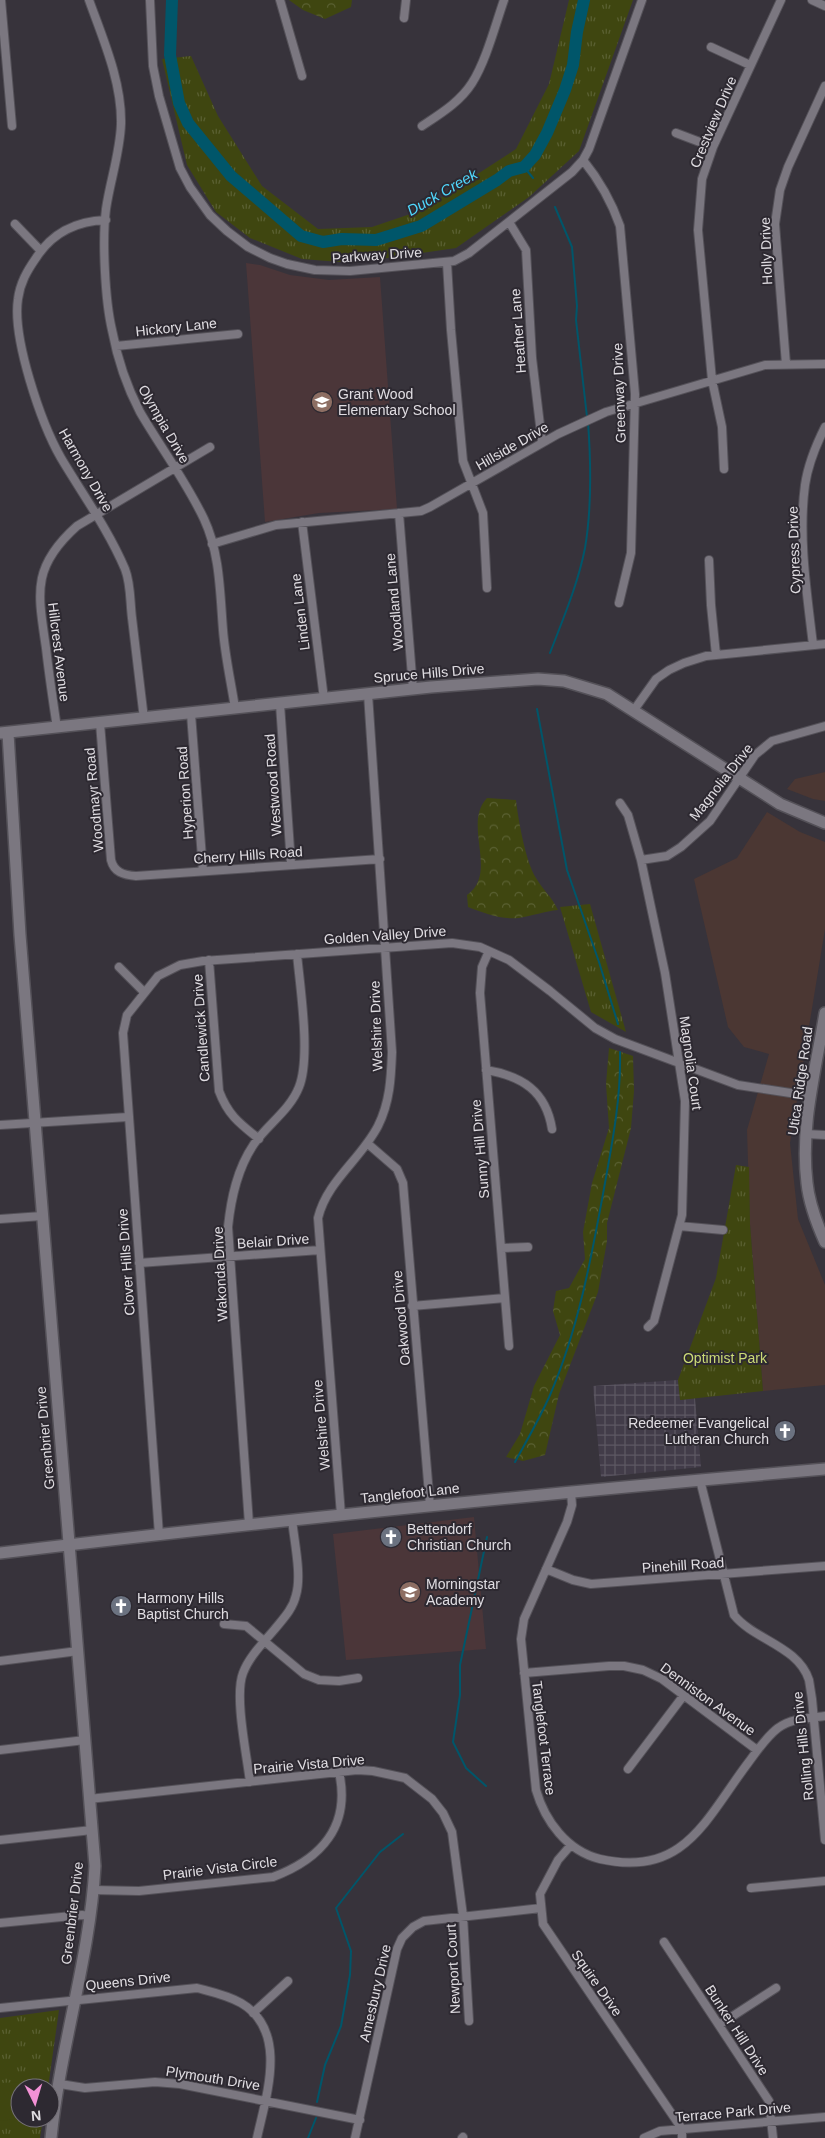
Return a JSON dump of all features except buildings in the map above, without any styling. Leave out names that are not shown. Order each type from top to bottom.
[{"type":"main road","name":"Spruce Hills Drive","points":[[4,733],[368,694],[538,679],[564,680],[607,694],[780,804],[825,823]]},
{"type":"main road","name":"Greenbrier Drive","points":[[4,733],[94,1866],[89,1916],[60,2084]]},
{"type":"main road","name":"Utica Ridge Road","points":[[825,1013],[810,1096],[806,1134],[807,1184],[813,1211],[825,1242]]},
{"type":"main road","name":"Tanglefoot Lane","points":[[0,1553],[292,1519],[341,1516],[571,1492],[825,1469]]},
{"type":"street","points":[[1,0],[12,126]]},
{"type":"street","name":"Olympia Drive","points":[[89,0],[110,60],[120,101],[119,142],[106,220],[108,302],[116,346],[128,385],[140,411],[205,520],[220,583],[223,632],[235,708]]},
{"type":"street","name":"Parkway Drive","points":[[150,0],[153,66],[168,131],[180,168],[190,187],[210,215],[226,231],[248,247],[270,258],[314,270],[350,271],[447,263],[470,254],[560,182],[583,160],[593,139],[642,0]]},
{"type":"street","points":[[280,0],[302,76]]},
{"type":"street","points":[[404,18],[406,0]]},
{"type":"street","points":[[422,126],[457,101],[471,85],[482,65],[504,0]]},
{"type":"street","name":"Crestview Drive","points":[[724,469],[722,427],[712,380],[698,230],[702,179],[713,147],[781,0]]},
{"type":"street","points":[[812,0],[825,6]]},
{"type":"street","points":[[711,46],[750,65]]},
{"type":"street","name":"Holly Drive","points":[[786,364],[776,224],[780,190],[825,86]]},
{"type":"street","points":[[676,133],[713,147]]},
{"type":"street","name":"Greenway Drive","points":[[583,160],[600,180],[612,203],[620,226],[634,403],[631,553],[619,603]]},
{"type":"street","name":"Harmony Drive","points":[[106,220],[81,223],[71,227],[58,234],[40,250],[21,284],[18,301],[24,357],[44,419],[60,456],[96,514],[126,571],[144,719]]},
{"type":"street","name":"Heather Lane","points":[[509,222],[526,250],[532,358],[542,442]]},
{"type":"street","points":[[16,224],[40,250]]},
{"type":"street","points":[[447,263],[463,461],[483,513],[487,588]]},
{"type":"street","name":"Hickory Lane","points":[[116,346],[238,334]]},
{"type":"street","name":"Hillside Drive","points":[[212,544],[265,528],[302,522],[399,513],[430,508],[542,442],[606,412],[765,365],[825,364]]},
{"type":"street","name":"Cypress Drive","points":[[813,645],[803,533],[805,484],[811,460],[825,427]]},
{"type":"street","name":"Hillcrest Avenue","points":[[57,728],[39,603],[42,579],[49,557],[60,541],[76,526],[210,447]]},
{"type":"street","name":"Woodland Lane","points":[[399,513],[413,690]]},
{"type":"street","name":"Linden Lane","points":[[302,522],[324,699]]},
{"type":"street","points":[[709,560],[716,655]]},
{"type":"street","points":[[634,710],[656,679],[669,670],[706,656],[825,644]]},
{"type":"street","name":"Welshire Drive","points":[[341,1516],[318,1218],[321,1207],[334,1182],[367,1143],[378,1126],[387,1105],[392,1052],[368,694]]},
{"type":"street","name":"Westwood Road","points":[[280,704],[291,864]]},
{"type":"street","name":"Hyperion Road","points":[[191,714],[203,871]]},
{"type":"street","name":"Woodmayr Road","points":[[100,724],[111,860],[113,867],[119,872]]},
{"type":"street","name":"Magnolia Drive","points":[[641,860],[667,856],[682,847],[710,821],[755,755],[772,741],[825,726]]},
{"type":"street","name":"Magnolia Court","points":[[620,803],[628,815],[641,860],[665,972],[680,1063],[686,1117],[684,1199],[679,1226],[654,1321],[648,1327]]},
{"type":"street","name":"Cherry Hills Road","points":[[119,872],[136,876],[380,858]]},
{"type":"street","name":"Golden Valley Drive","points":[[144,992],[158,976],[180,965],[209,960],[452,943],[480,948],[509,960],[522,968],[595,1028],[639,1050],[738,1085],[810,1096]]},
{"type":"street","name":"Sunny Hill Drive","points":[[489,951],[482,967],[480,993],[509,1346]]},
{"type":"street","name":"Wakonda Drive","points":[[249,1524],[228,1227],[231,1196],[246,1159],[259,1138],[295,1097],[300,1085],[305,1047],[298,954]]},
{"type":"street","name":"Candlewick Drive","points":[[209,960],[219,1091],[226,1109],[237,1122],[259,1138]]},
{"type":"street","points":[[119,967],[144,992]]},
{"type":"street","name":"Clover Hills Drive","points":[[144,992],[127,1015],[123,1033],[159,1535]]},
{"type":"street","points":[[486,1070],[507,1074],[524,1083],[538,1095],[549,1115],[552,1129]]},
{"type":"street","points":[[0,1125],[128,1117]]},
{"type":"street","points":[[806,1134],[825,1135]]},
{"type":"street","name":"Oakwood Drive","points":[[367,1143],[397,1169],[403,1183],[430,1506]]},
{"type":"street","points":[[0,1219],[42,1216]]},
{"type":"street","points":[[679,1226],[723,1230]]},
{"type":"street","points":[[501,1248],[528,1248]]},
{"type":"street","name":"Belair Drive","points":[[139,1263],[320,1250]]},
{"type":"street","points":[[412,1306],[505,1298]]},
{"type":"street","name":"Rolling Hills Drive","points":[[700,1480],[734,1615],[741,1623],[789,1653],[803,1669],[808,1679],[814,1717],[825,1840]]},
{"type":"street","name":"Tanglefoot Terrace","points":[[571,1492],[572,1505],[569,1514],[524,1619],[522,1628],[524,1673],[536,1790],[546,1815],[554,1828],[571,1845],[593,1857],[620,1863],[646,1862],[668,1856],[683,1846],[701,1828],[758,1750],[779,1727],[797,1719],[825,1716]]},
{"type":"street","points":[[250,1782],[242,1716],[241,1682],[243,1673],[254,1654],[288,1614],[296,1595],[298,1580],[292,1519]]},
{"type":"street","name":"Pinehill Road","points":[[546,1569],[573,1580],[592,1584],[825,1566]]},
{"type":"street","points":[[224,1624],[246,1626],[304,1674],[319,1680],[338,1681],[358,1678]]},
{"type":"street","points":[[0,1661],[78,1651]]},
{"type":"street","name":"Denniston Avenue","points":[[524,1673],[624,1666],[643,1670],[662,1679],[758,1750]]},
{"type":"street","points":[[628,1769],[684,1695]]},
{"type":"street","points":[[0,1750],[85,1740]]},
{"type":"street","name":"Prairie Vista Drive","points":[[89,1799],[340,1772],[373,1771],[406,1778],[432,1799],[443,1813],[452,1832],[463,1916]]},
{"type":"street","name":"Prairie Vista Circle","points":[[93,1890],[139,1891],[273,1877],[293,1869],[328,1840],[337,1822],[342,1800],[340,1772]]},
{"type":"street","points":[[0,1840],[92,1830]]},
{"type":"street","name":"Squire Drive","points":[[571,1845],[547,1877],[540,1894],[543,1924],[682,2129]]},
{"type":"street","points":[[751,1888],[825,1881]]},
{"type":"street","name":"Amesbury Drive","points":[[355,2138],[392,1971],[402,1938],[413,1927],[424,1920],[541,1908]]},
{"type":"street","points":[[0,1924],[82,1915],[89,1916]]},
{"type":"street","name":"Newport Court","points":[[463,1916],[469,2021]]},
{"type":"street","name":"Bunker Hill Drive","points":[[664,1942],[769,2101],[773,2138]]},
{"type":"street","points":[[257,2138],[270,2079],[272,2055],[265,2034],[253,2013],[288,1981]]},
{"type":"street","name":"Queens Drive","points":[[0,2008],[197,1988],[223,1995],[242,2004],[253,2013]]},
{"type":"street","points":[[719,2025],[776,1988]]},
{"type":"street","name":"Plymouth Drive","points":[[60,2084],[85,2088],[155,2082],[180,2084],[360,2120]]},
{"type":"street","name":"Terrace Park Drive","points":[[644,2138],[660,2131],[825,2117]]},
{"type":"street","points":[[682,2129],[682,2138]]},
{"type":"shaded area","name":"Grant Wood Elementary School","points":[[246,263],[260,265],[290,275],[329,280],[380,277],[397,509],[319,513],[265,522]]},
{"type":"shaded area","points":[[825,772],[825,801],[813,799],[787,789],[795,779]]},
{"type":"shaded area","points":[[767,812],[800,832],[825,842],[825,929],[790,1143],[798,1219],[825,1285],[825,1385],[763,1391],[750,1224],[747,1130],[769,1054],[744,1047],[728,1027],[694,879],[737,858]]},
{"type":"shaded area","points":[[678,1380],[681,1400],[695,1398],[701,1467],[601,1477],[593,1386]]},
{"type":"shaded area","name":"Morningstar Academy","points":[[474,1517],[486,1649],[346,1660],[333,1534]]},
{"type":"green space","points":[[289,0],[352,0],[351,7],[325,19],[303,10]]},
{"type":"green space","points":[[569,0],[633,0],[579,151],[529,197],[456,248],[353,263],[302,259],[250,238],[216,212],[187,165],[162,59],[191,56],[218,116],[262,186],[318,229],[372,227],[422,210],[516,149],[549,84]]},
{"type":"green space","points":[[487,798],[516,800],[523,840],[532,871],[558,910],[524,917],[506,918],[493,916],[468,907],[467,895],[476,886],[480,874],[478,821],[480,809]]},
{"type":"green space","points":[[590,904],[626,1032],[591,1012],[560,907]]},
{"type":"green space","points":[[609,1048],[633,1056],[634,1091],[631,1128],[607,1223],[607,1241],[598,1292],[559,1394],[545,1455],[523,1461],[506,1457],[520,1434],[534,1386],[560,1335],[553,1311],[556,1291],[569,1288],[585,1259],[583,1232],[592,1183],[609,1128],[606,1084]]},
{"type":"green space","name":"Optimist Park","points":[[736,1165],[749,1167],[750,1224],[763,1391],[680,1400],[678,1380],[716,1278]]},
{"type":"green space","points":[[59,2010],[49,2078],[10,2078],[10,2128],[42,2128],[40,2138],[0,2138],[0,2018]]},
{"type":"green space","points":[[10,2082],[10,2120],[0,2121],[0,2083]]},
{"type":"waterway","name":"Duck Creek","points":[[172,0],[170,55],[179,103],[188,123],[231,176],[301,236],[323,242],[342,239],[376,240],[421,226],[509,171],[524,167],[535,155],[547,133],[565,90],[573,65],[577,32],[584,0]]},
{"type":"waterway","points":[[524,167],[533,178]]},
{"type":"waterway","points":[[555,207],[572,247],[577,306],[576,320],[587,417]]},
{"type":"waterway","points":[[550,653],[574,588],[585,548],[589,517],[590,485],[588,422]]},
{"type":"waterway","points":[[537,709],[567,870],[618,1024]]},
{"type":"waterway","points":[[515,1462],[550,1395],[569,1344],[584,1290],[614,1134],[618,1102],[620,1052]]},
{"type":"waterway","points":[[486,1786],[466,1768],[453,1742],[460,1695],[460,1665],[487,1537]]},
{"type":"waterway","points":[[317,2102],[325,2065],[341,2026],[350,1975],[351,1951],[336,1908],[380,1852],[403,1834]]},
{"type":"waterway","points":[[308,2138],[316,2118]]},
{"type":"place","name":"Grant Wood Elementary School","points":[[322,402]]},
{"type":"place","name":"Redeemer Evangelical Lutheran Church","points":[[785,1431]]},
{"type":"place","name":"Bettendorf Christian Church","points":[[391,1537]]},
{"type":"place","name":"Morningstar Academy","points":[[410,1592]]},
{"type":"place","name":"Harmony Hills Baptist Church","points":[[121,1606]]}]
